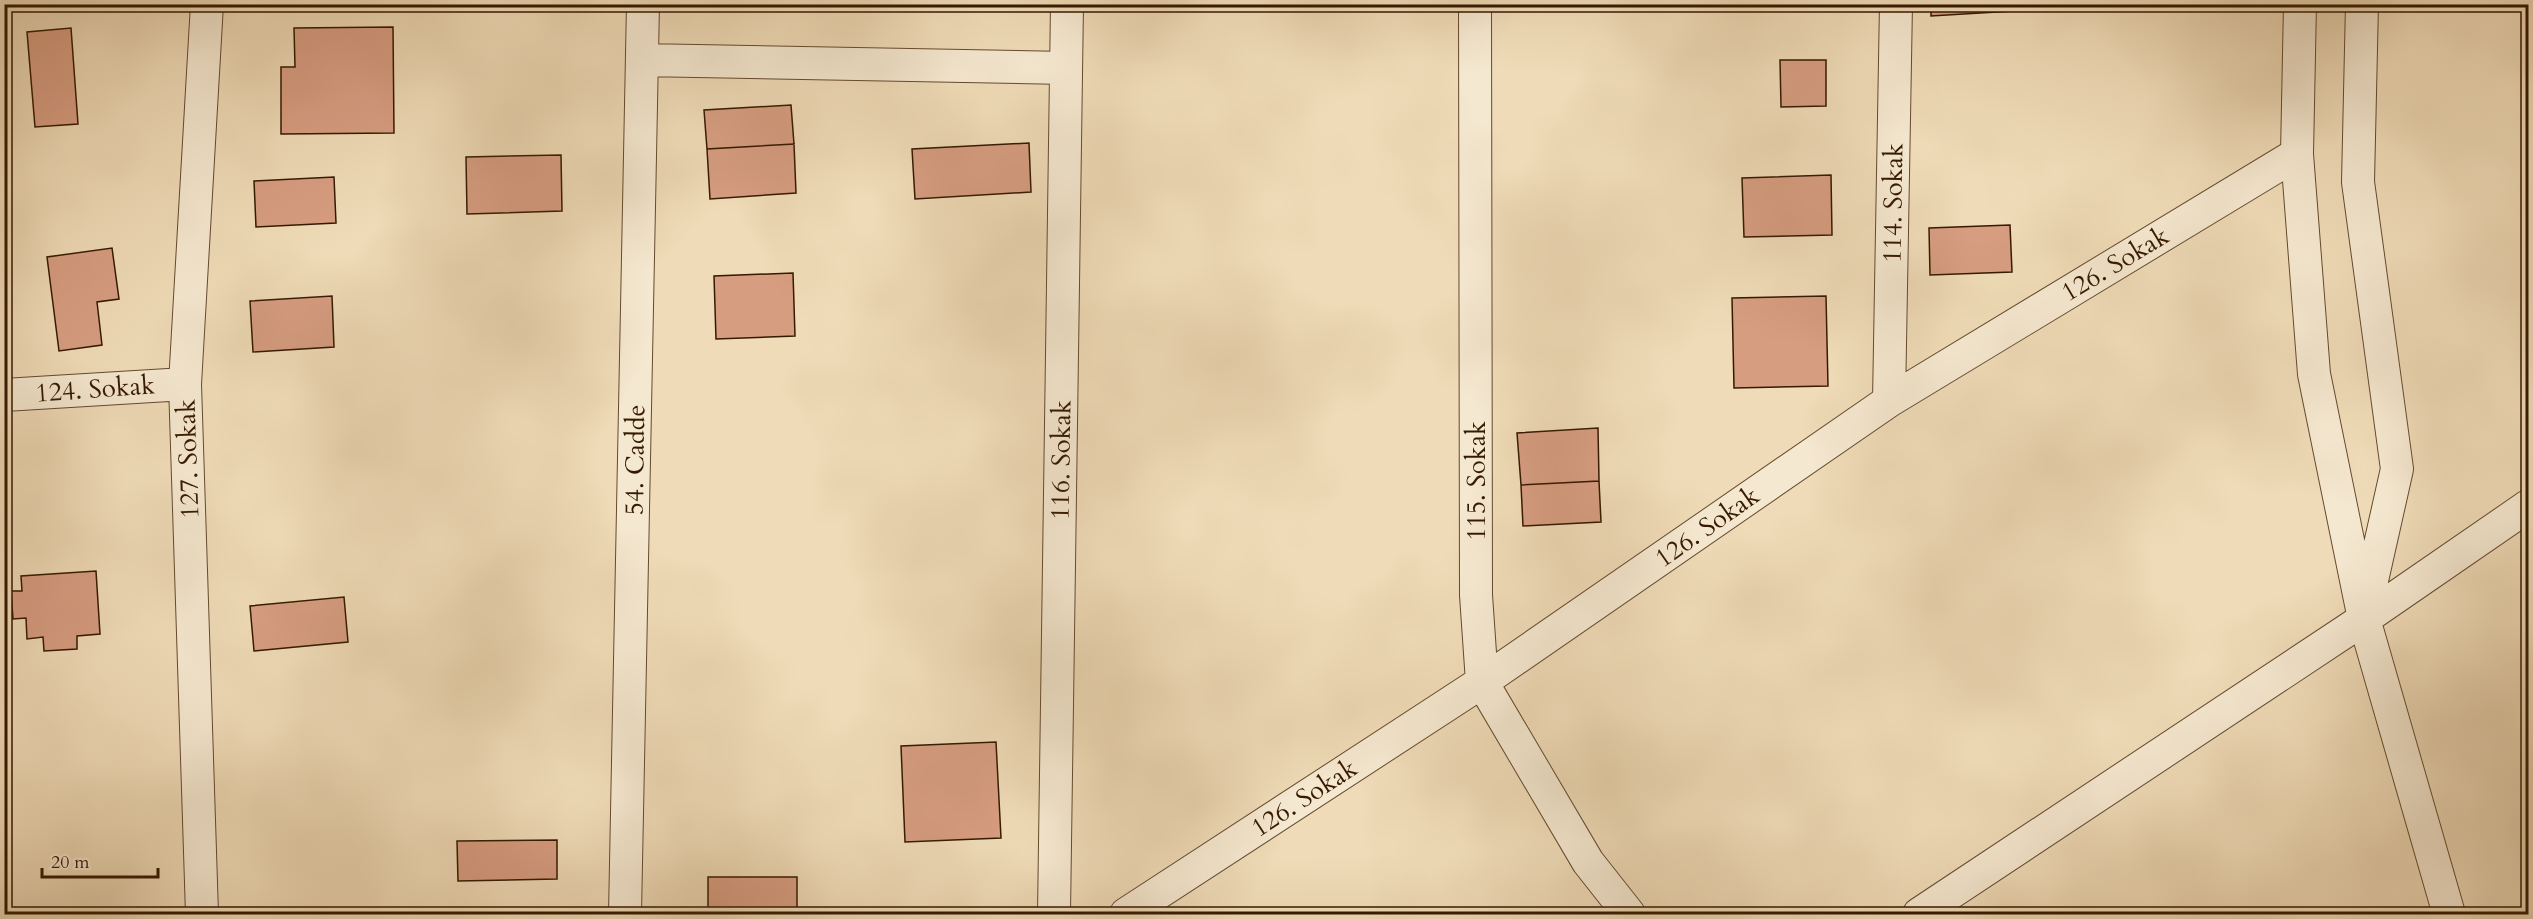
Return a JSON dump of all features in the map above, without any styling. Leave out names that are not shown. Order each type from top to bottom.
[{"type":"street","name":"127. Sokak","points":[[202,915],[185,384],[207,4]]},
{"type":"street","name":"54. Cadde","points":[[626,915],[643,4]]},
{"type":"street","name":"116. Sokak","points":[[1054,915],[1067,4]]},
{"type":"street","name":"115. Sokak","points":[[1475,4],[1476,595],[1482,682],[1588,862],[1629,915]]},
{"type":"street","name":"114. Sokak","points":[[1889,401],[1896,4]]},
{"type":"street","points":[[2300,4],[2297,154],[2314,374],[2364,619],[2449,915]]},
{"type":"street","points":[[2362,4],[2358,182],[2397,469],[2364,619]]},
{"type":"street","points":[[642,60],[1066,68]]},
{"type":"street","name":"126. Sokak","points":[[1126,915],[1482,682],[1889,401],[2297,154]]},
{"type":"street","name":"124. Sokak","points":[[4,395],[185,384]]},
{"type":"street","points":[[1919,915],[2529,507]]},
{"type":"building","points":[[1931,4],[2012,4],[2013,11],[1931,16]]},
{"type":"building","points":[[393,27],[394,133],[281,134],[281,67],[295,67],[294,28]]},
{"type":"building","points":[[71,28],[78,124],[35,127],[27,32]]},
{"type":"building","points":[[1780,60],[1826,60],[1826,106],[1781,107]]},
{"type":"building","points":[[791,105],[794,144],[707,149],[704,110]]},
{"type":"building","points":[[1029,143],[1031,192],[915,199],[912,149]]},
{"type":"building","points":[[794,144],[796,193],[710,199],[707,149]]},
{"type":"building","points":[[561,155],[562,211],[467,214],[466,157]]},
{"type":"building","points":[[1831,175],[1832,235],[1744,237],[1742,178]]},
{"type":"building","points":[[334,177],[336,223],[256,227],[254,181]]},
{"type":"building","points":[[2010,225],[2012,272],[1930,275],[1929,228]]},
{"type":"building","points":[[112,248],[119,299],[97,302],[102,345],[59,351],[47,257]]},
{"type":"building","points":[[793,273],[795,336],[716,339],[714,276]]},
{"type":"building","points":[[332,296],[334,347],[253,352],[250,301]]},
{"type":"building","points":[[1826,296],[1828,386],[1734,388],[1732,298]]},
{"type":"building","points":[[1598,428],[1599,481],[1521,485],[1517,433]]},
{"type":"building","points":[[1599,481],[1601,522],[1523,526],[1521,485]]},
{"type":"building","points":[[96,571],[100,634],[77,636],[77,649],[44,651],[43,637],[27,639],[26,618],[13,619],[11,591],[22,591],[21,576]]},
{"type":"building","points":[[344,597],[348,642],[254,651],[250,606]]},
{"type":"building","points":[[996,742],[1001,838],[905,842],[901,746]]},
{"type":"building","points":[[557,840],[557,879],[458,881],[457,841]]},
{"type":"building","points":[[708,877],[797,877],[797,914],[708,914]]}]
